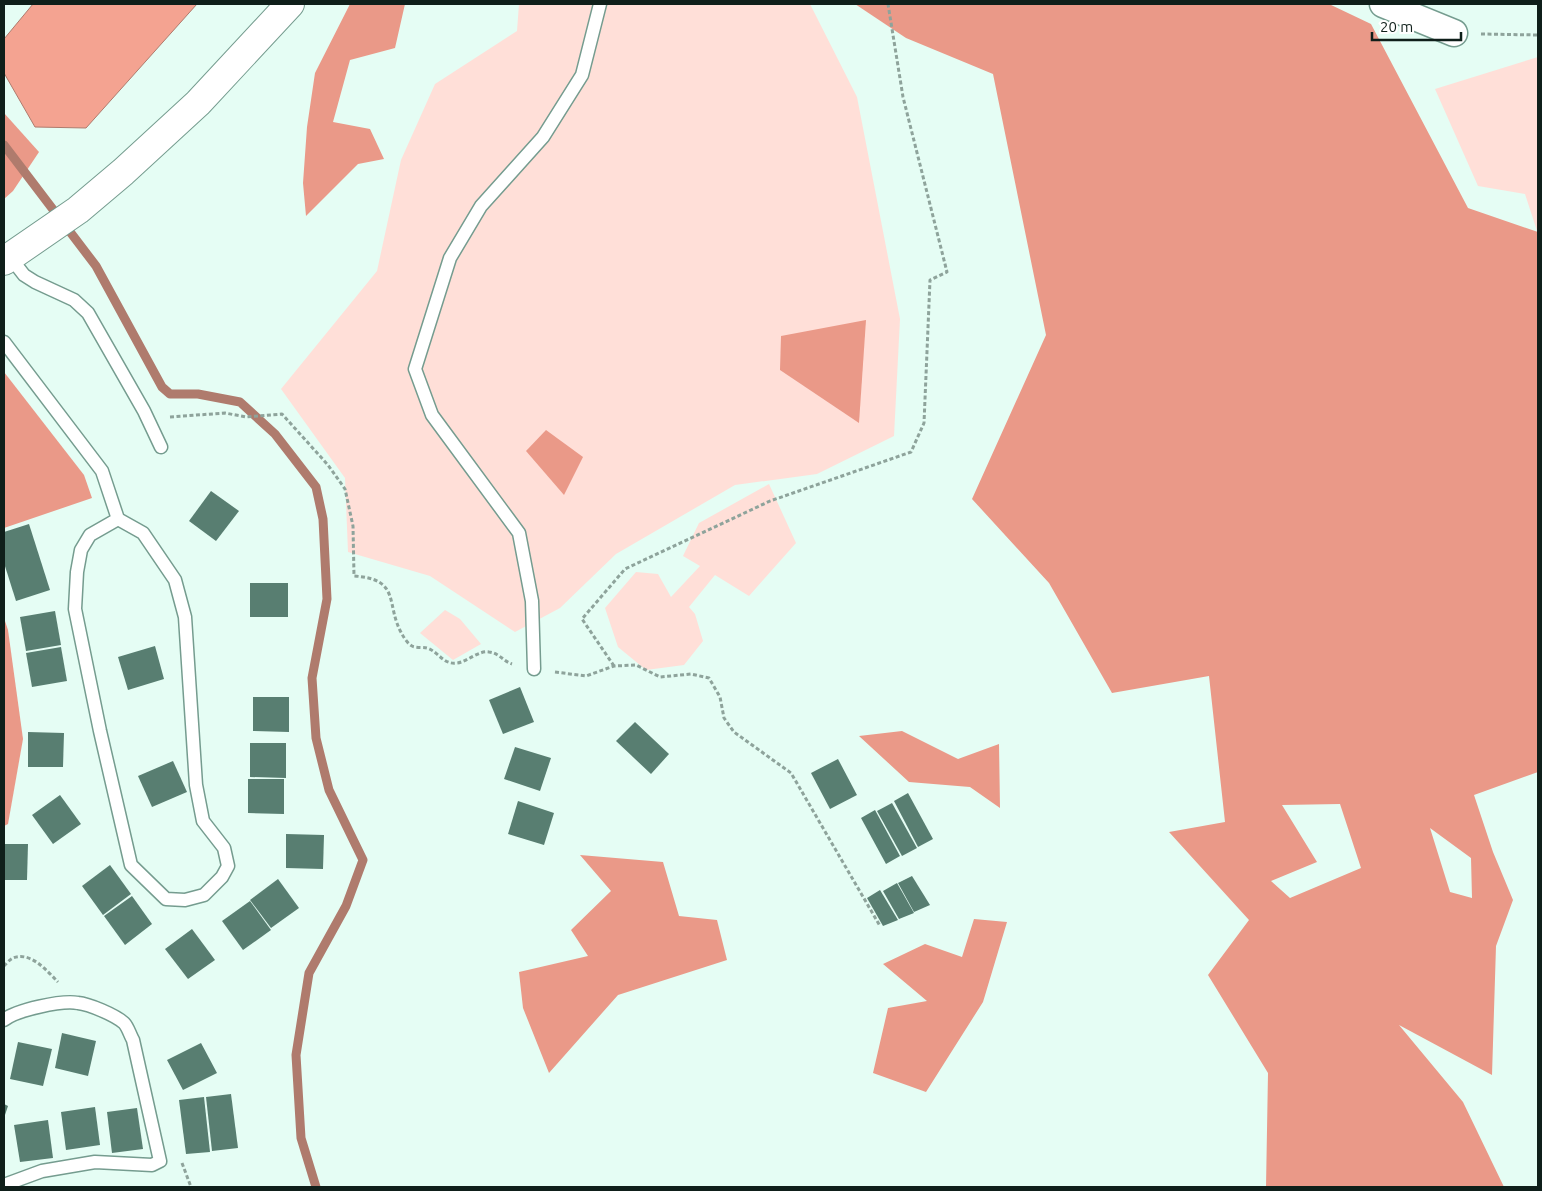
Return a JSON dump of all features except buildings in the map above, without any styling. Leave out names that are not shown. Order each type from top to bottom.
[{"type":"main road","points":[[7,259],[78,210],[124,172],[198,103],[290,4]]},
{"type":"street","points":[[1383,4],[1454,33]]},
{"type":"lane","points":[[534,668],[532,601],[519,533],[432,416],[414,369],[450,258],[481,206],[543,137],[582,75],[600,4]]},
{"type":"lane","points":[[7,259],[24,275],[74,300],[88,313],[144,411],[161,447]]},
{"type":"lane","points":[[4,342],[102,471],[118,519],[143,533],[175,580],[185,617],[196,785],[203,821],[224,848],[228,866],[222,877],[204,895],[185,900],[166,899],[131,865],[74,609],[81,550],[90,535],[118,519]]},
{"type":"lane","points":[[4,1020],[11,1015],[50,1004],[77,1002],[103,1012],[124,1024],[133,1040],[160,1161],[152,1165],[95,1162],[42,1172],[4,1184]]},
{"type":"path","points":[[614,666],[582,619],[625,569],[770,501],[911,452],[924,423],[930,280],[947,272],[903,96],[888,4]]},
{"type":"path","points":[[1454,33],[1538,35]]},
{"type":"path","points":[[144,411],[162,418],[225,413],[246,417],[282,414],[328,465],[345,489],[353,526],[354,576],[378,581],[387,588],[393,602],[396,622],[403,637],[412,646],[428,648],[447,663],[458,663],[486,651],[496,654],[505,662],[519,666],[586,676],[614,666],[636,665],[660,677],[691,674],[709,678],[720,697],[724,718],[734,732],[791,773],[880,926]]},
{"type":"path","points":[[4,966],[12,958],[26,957],[40,964],[77,1002]]},
{"type":"shaded area","points":[[33,4],[197,4],[86,128],[35,127],[4,73],[4,39]]},
{"type":"shaded area","points":[[350,4],[405,4],[395,48],[350,60],[333,122],[370,129],[384,159],[358,164],[306,216],[303,183],[307,127],[315,73]]},
{"type":"shaded area","points":[[519,4],[810,4],[857,97],[900,319],[894,436],[817,474],[735,485],[616,554],[560,608],[515,632],[430,576],[348,552],[345,478],[281,389],[377,271],[401,160],[435,84],[517,31]]},
{"type":"shaded area","points":[[855,4],[1329,4],[1371,24],[1468,208],[1538,232],[1538,772],[1474,795],[1493,852],[1513,900],[1496,946],[1492,1075],[1399,1025],[1463,1102],[1504,1187],[1266,1187],[1268,1073],[1208,975],[1249,920],[1169,832],[1225,822],[1209,676],[1112,693],[1049,583],[972,499],[1046,335],[993,74],[906,38]],"holes":[[[1340,804],[1361,868],[1290,898],[1271,881],[1317,862],[1282,805]],[[1430,828],[1471,858],[1472,898],[1450,892]]]},
{"type":"shaded area","points":[[1538,57],[1538,234],[1525,194],[1478,186],[1435,89]]},
{"type":"shaded area","points":[[4,113],[39,152],[13,191],[4,199]]},
{"type":"shaded area","points":[[866,320],[859,423],[780,370],[781,336]]},
{"type":"shaded area","points":[[4,372],[84,475],[92,498],[4,528]]},
{"type":"shaded area","points":[[546,430],[583,457],[564,495],[526,451]]},
{"type":"shaded area","points":[[769,484],[796,543],[749,596],[715,575],[689,607],[695,614],[703,641],[684,665],[646,670],[618,647],[605,608],[636,572],[658,574],[671,597],[700,566],[683,556],[699,523]]},
{"type":"shaded area","points":[[445,610],[460,619],[481,644],[453,660],[420,633]]},
{"type":"shaded area","points":[[4,618],[8,630],[23,739],[8,824],[4,826]]},
{"type":"shaded area","points":[[902,731],[958,759],[999,744],[1000,808],[970,787],[909,782],[859,736]]},
{"type":"shaded area","points":[[580,855],[663,862],[679,916],[717,920],[727,960],[618,995],[549,1073],[523,1008],[519,972],[588,956],[571,930],[611,891]]},
{"type":"shaded area","points":[[974,919],[1007,922],[983,1002],[926,1092],[873,1073],[888,1008],[927,1001],[883,964],[925,944],[962,957]]},
{"type":"waterway","points":[[4,145],[96,266],[162,387],[170,394],[198,394],[240,402],[275,434],[316,487],[323,519],[327,599],[312,678],[316,738],[329,790],[363,860],[346,906],[309,973],[296,1055],[301,1138],[316,1187]]}]
